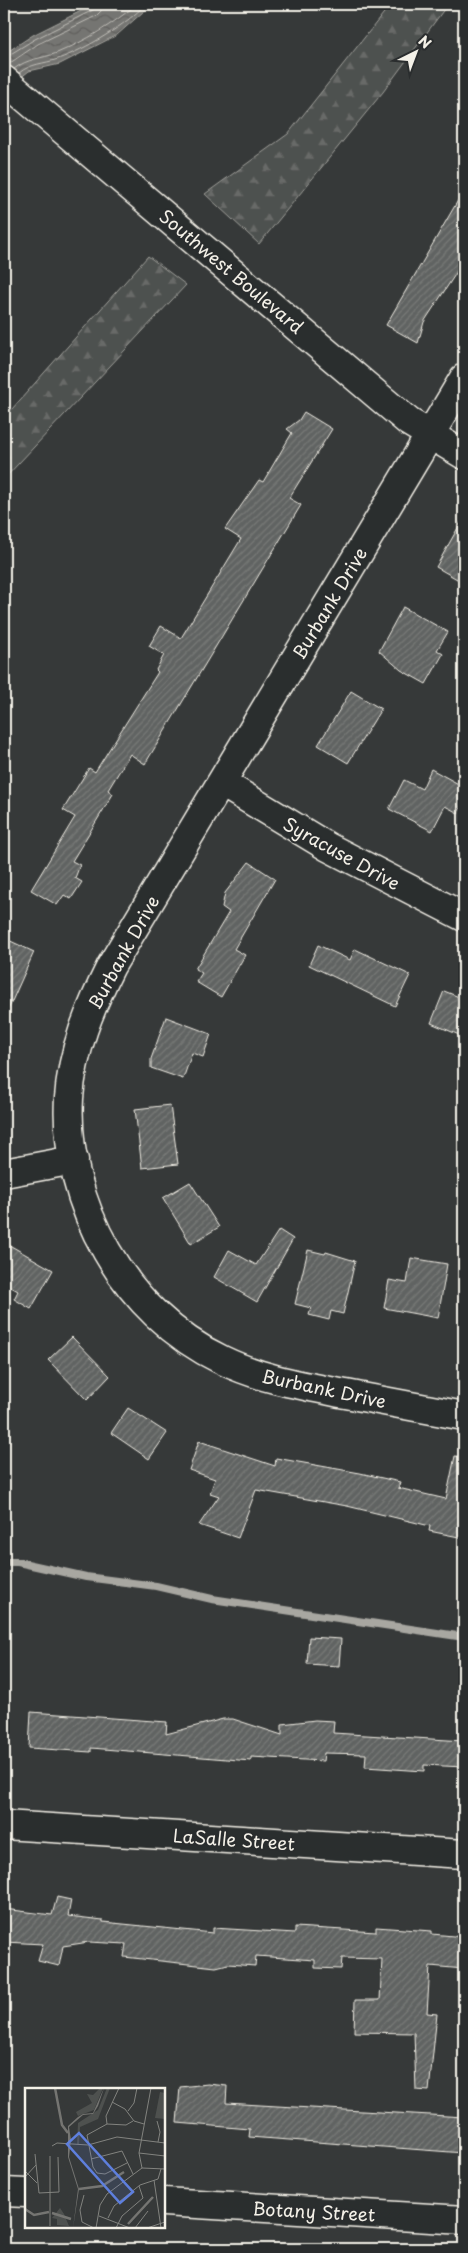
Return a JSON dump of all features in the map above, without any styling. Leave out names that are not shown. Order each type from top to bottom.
[{"type":"street","name":"Southwest Boulevard","points":[[12,87],[409,422],[464,455]]},
{"type":"street","name":"Burbank Drive","points":[[464,378],[111,966],[90,1008],[76,1052],[69,1097],[74,1160],[86,1207],[105,1249],[122,1275],[151,1309],[185,1338],[222,1360],[273,1379],[464,1416]]},
{"type":"street","name":"Syracuse Drive","points":[[222,783],[328,847],[464,917]]},
{"type":"street","points":[[4,1173],[74,1160]]},
{"type":"street","name":"LaSalle Street","points":[[4,1825],[464,1854]]},
{"type":"street","points":[[4,2192],[25,2193]]},
{"type":"street","name":"Botany Street","points":[[165,2202],[464,2220]]},
{"type":"path","points":[[4,10],[16,4]]},
{"type":"green space","points":[[391,4],[448,4],[383,92],[259,244],[205,194],[288,134]]},
{"type":"green space","points":[[148,256],[186,285],[4,479],[4,418]]},
{"type":"water","points":[[95,4],[152,4],[117,35],[60,64],[29,71],[4,91],[4,54],[33,35]]},
{"type":"building","points":[[464,190],[464,261],[424,322],[418,343],[386,325]]},
{"type":"building","points":[[304,412],[332,429],[289,498],[301,505],[145,764],[130,754],[108,790],[113,794],[72,861],[80,865],[75,878],[82,882],[71,899],[64,895],[57,905],[31,890],[75,817],[63,810],[89,768],[95,772],[158,672],[156,670],[164,655],[149,646],[161,626],[181,638],[241,539],[225,529],[259,480],[263,482],[292,433],[287,429],[299,420]]},
{"type":"building","points":[[464,517],[464,583],[436,567]]},
{"type":"building","points":[[403,607],[448,632],[437,650],[443,654],[426,684],[401,670],[379,651]]},
{"type":"building","points":[[351,691],[381,709],[348,763],[318,745]]},
{"type":"building","points":[[431,769],[464,787],[464,800],[458,813],[445,806],[432,831],[389,809],[404,780],[422,789]]},
{"type":"building","points":[[249,862],[275,879],[234,949],[245,955],[221,997],[196,982],[202,973],[195,969],[229,912],[222,907],[225,893]]},
{"type":"building","points":[[4,938],[34,952],[4,1019]]},
{"type":"building","points":[[318,945],[350,960],[355,949],[410,975],[395,1006],[309,965]]},
{"type":"building","points":[[444,991],[464,999],[464,1037],[431,1023]]},
{"type":"building","points":[[166,1017],[211,1034],[203,1057],[192,1053],[183,1079],[151,1068],[151,1059]]},
{"type":"building","points":[[170,1105],[178,1164],[142,1168],[135,1109]]},
{"type":"building","points":[[190,1182],[219,1227],[191,1244],[163,1198]]},
{"type":"building","points":[[279,1230],[293,1239],[257,1302],[214,1277],[229,1250],[256,1265]]},
{"type":"building","points":[[4,1242],[53,1270],[31,1309],[14,1299],[18,1291],[4,1283]]},
{"type":"building","points":[[308,1250],[325,1254],[326,1252],[355,1261],[343,1314],[331,1311],[329,1320],[309,1315],[311,1308],[295,1304]]},
{"type":"building","points":[[411,1258],[447,1264],[438,1318],[384,1308],[389,1280],[407,1283]]},
{"type":"building","points":[[72,1337],[110,1376],[87,1400],[48,1360]]},
{"type":"building","points":[[128,1408],[167,1433],[149,1459],[111,1433]]},
{"type":"building","points":[[199,1441],[275,1466],[276,1458],[360,1473],[400,1482],[398,1488],[446,1499],[455,1456],[464,1457],[464,1538],[429,1531],[430,1526],[347,1506],[256,1490],[238,1538],[199,1525],[219,1496],[210,1493],[215,1479],[189,1470]]},
{"type":"building","points":[[309,1637],[341,1639],[339,1666],[307,1664]]},
{"type":"building","points":[[31,1712],[167,1722],[166,1734],[223,1719],[233,1719],[282,1735],[282,1724],[315,1720],[334,1721],[333,1733],[464,1741],[464,1767],[424,1765],[424,1771],[365,1767],[366,1754],[324,1753],[323,1761],[251,1757],[251,1761],[91,1748],[91,1752],[29,1748]]},
{"type":"building","points":[[57,1897],[71,1900],[68,1916],[103,1920],[103,1922],[213,1933],[213,1928],[295,1933],[295,1927],[376,1932],[376,1927],[432,1931],[432,1934],[464,1937],[464,1969],[430,1966],[427,2013],[437,2014],[429,2091],[416,2090],[414,2033],[354,2032],[355,2000],[380,2000],[382,1959],[342,1958],[341,1969],[315,1968],[315,1960],[256,1956],[255,1966],[228,1964],[216,1967],[124,1957],[126,1944],[89,1942],[63,1946],[59,1966],[38,1961],[43,1944],[4,1942],[4,1909],[52,1915]]},
{"type":"building","points":[[208,2084],[227,2086],[226,2103],[464,2117],[464,2153],[249,2137],[250,2129],[177,2123],[180,2087]]},
{"type":"waterway","points":[[4,1562],[18,1562],[86,1577],[156,1586],[212,1599],[464,1637]]}]
